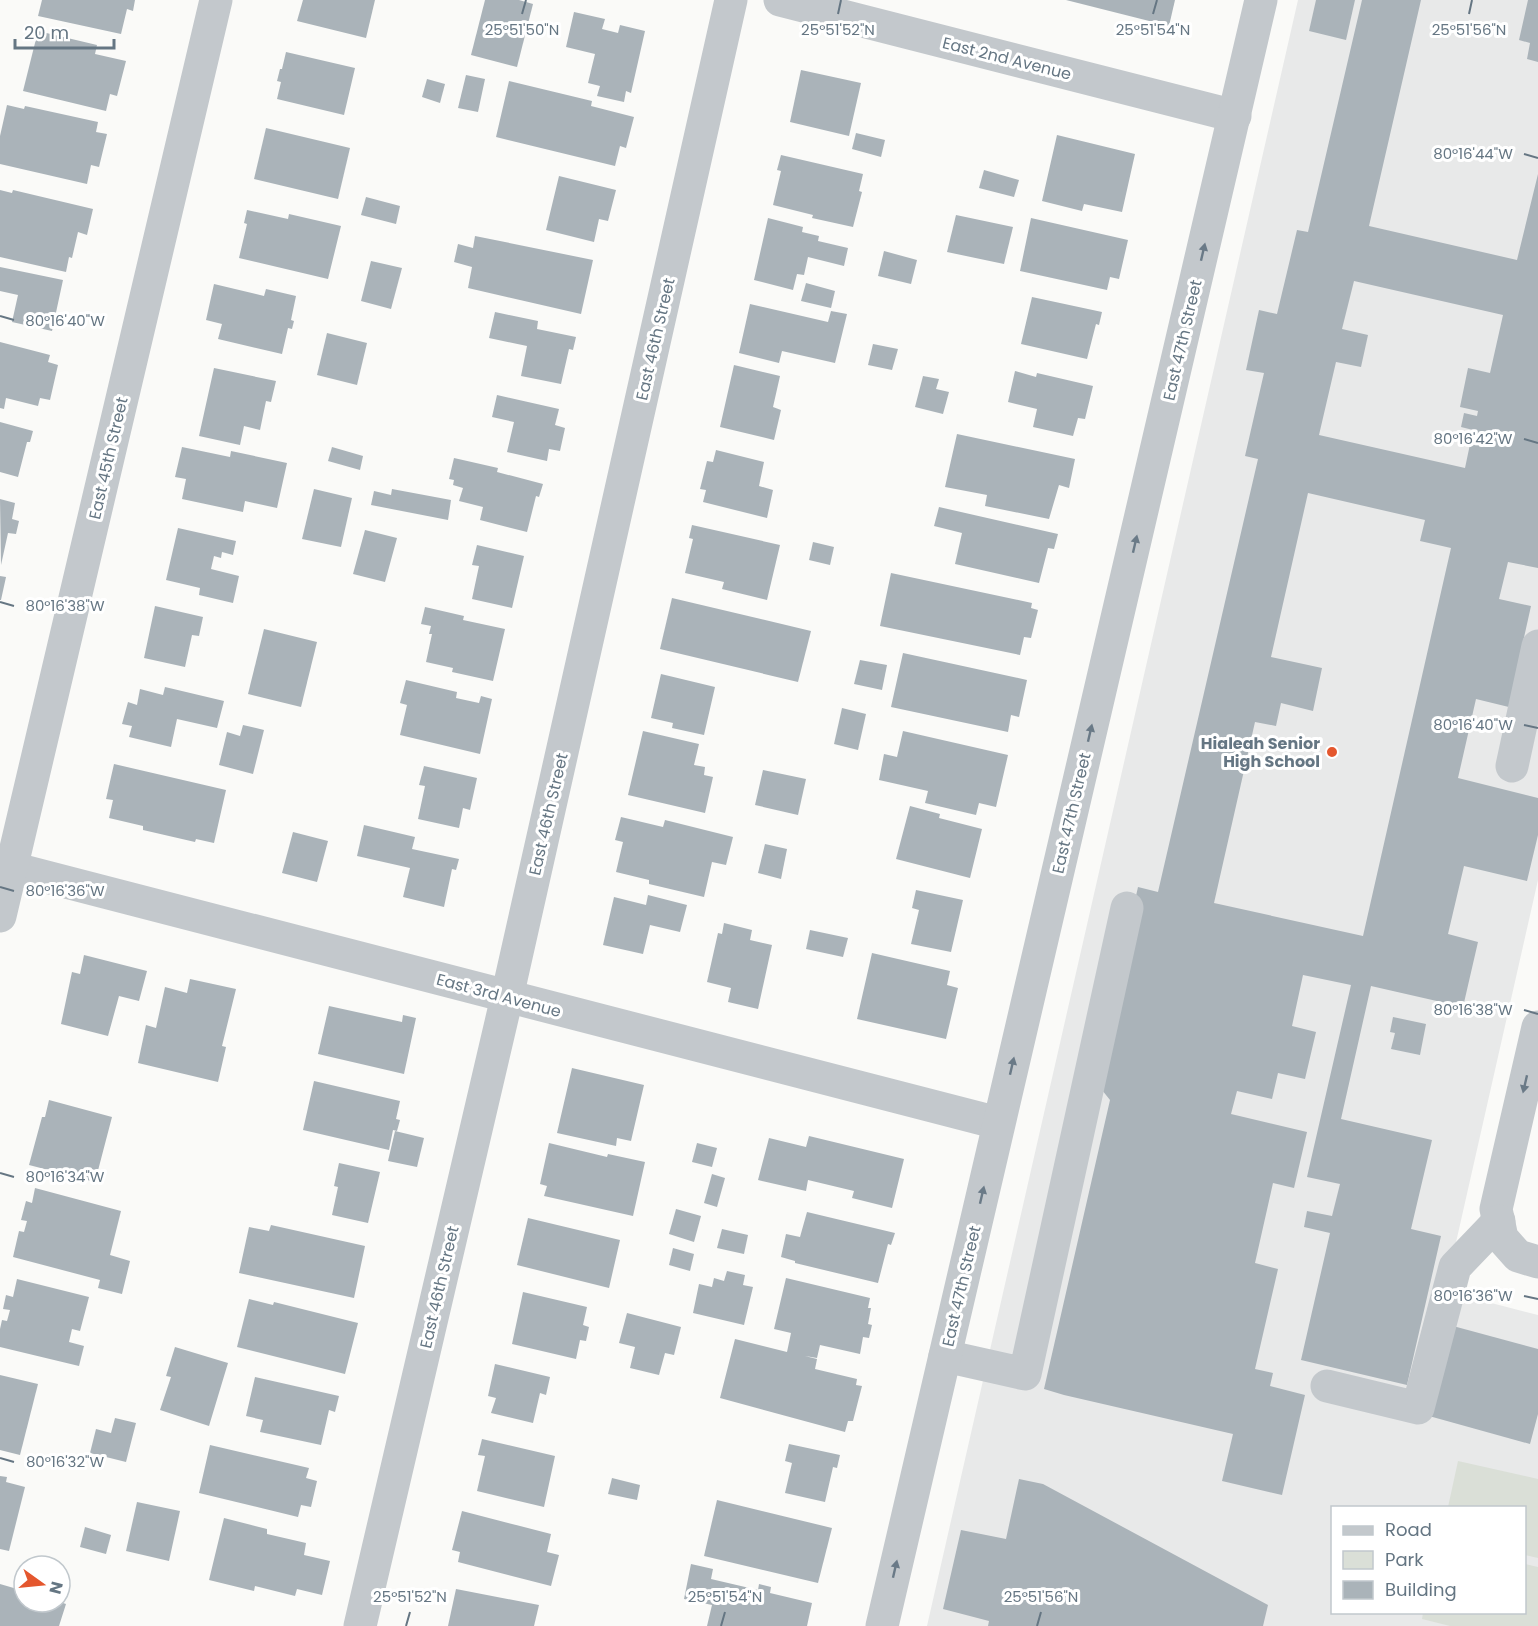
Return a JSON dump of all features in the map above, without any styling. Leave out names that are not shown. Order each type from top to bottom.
[{"type":"street","name":"East 45th Street","points":[[0,916],[6,866],[216,0]]},
{"type":"street","name":"East 46th Street","points":[[360,1626],[507,997],[731,0]]},
{"type":"street","name":"East 2nd Avenue","points":[[780,0],[1235,116]]},
{"type":"street","name":"East 47th Street","points":[[882,1626],[1261,0]]},
{"type":"street","points":[[1512,766],[1531,716],[1538,646]]},
{"type":"street","name":"East 3rd Avenue","points":[[6,866],[998,1123]]},
{"type":"street","points":[[945,1356],[1025,1374],[1127,908]]},
{"type":"street","points":[[1538,1028],[1496,1209],[1500,1230],[1518,1256],[1538,1262]]},
{"type":"street","points":[[1327,1386],[1418,1408],[1455,1267],[1500,1230]]},
{"type":"shaded area","name":"Hialeah Senior High School","points":[[1298,0],[1538,0],[1538,880],[1445,1291],[1538,1315],[1538,1626],[927,1626]]},
{"type":"green space","points":[[1458,1461],[1538,1479],[1538,1558],[1526,1555],[1526,1506],[1448,1506]]},
{"type":"green space","points":[[1526,1564],[1538,1567],[1538,1626],[1450,1626],[1422,1619],[1423,1614],[1526,1614]]},
{"type":"building","points":[[42,0],[135,0],[133,11],[127,9],[121,34],[38,16]]},
{"type":"building","points":[[303,0],[375,0],[366,38],[297,21]]},
{"type":"building","points":[[485,0],[519,0],[533,4],[517,67],[471,55]]},
{"type":"building","points":[[1066,0],[1175,0],[1169,26]]},
{"type":"building","points":[[1316,0],[1355,0],[1346,40],[1309,31]]},
{"type":"building","points":[[1362,0],[1421,0],[1369,226],[1517,260],[1538,174],[1538,568],[1508,562],[1499,599],[1531,606],[1519,660],[1517,709],[1476,699],[1458,778],[1538,798],[1538,835],[1527,881],[1464,866],[1448,934],[1478,942],[1463,1007],[1371,986],[1341,1119],[1432,1140],[1411,1229],[1441,1236],[1407,1385],[1301,1360],[1330,1233],[1304,1227],[1307,1211],[1332,1216],[1340,1184],[1307,1177],[1351,985],[1303,975],[1292,1026],[1316,1032],[1305,1079],[1278,1073],[1272,1099],[1237,1091],[1231,1114],[1307,1132],[1294,1188],[1273,1183],[1255,1263],[1278,1269],[1255,1369],[1273,1373],[1270,1386],[1305,1395],[1282,1495],[1222,1481],[1233,1434],[1044,1389],[1110,1100],[1094,1080],[1138,887],[1158,892],[1258,459],[1245,456],[1264,373],[1246,370],[1259,310],[1277,314],[1297,230],[1308,232]],"holes":[[[1354,281],[1503,315],[1490,373],[1468,368],[1460,407],[1478,411],[1477,416],[1464,413],[1461,427],[1473,430],[1465,468],[1319,435],[1336,362],[1361,367],[1368,335],[1342,329]],[[1308,493],[1425,520],[1420,541],[1451,548],[1363,936],[1214,903],[1255,722],[1276,726],[1281,703],[1313,711],[1322,668],[1271,657]]]},
{"type":"building","points":[[1528,0],[1538,0],[1538,62],[1527,59],[1530,43],[1519,40]]},
{"type":"building","points":[[574,12],[605,19],[602,29],[618,33],[620,25],[645,31],[631,93],[626,91],[624,102],[597,96],[600,86],[588,83],[595,54],[566,47]]},
{"type":"building","points":[[38,31],[97,45],[95,54],[126,61],[117,96],[110,94],[106,111],[23,91]]},
{"type":"building","points":[[286,52],[355,68],[344,115],[277,99],[281,82],[277,81]]},
{"type":"building","points":[[801,70],[861,83],[849,136],[790,122]]},
{"type":"building","points":[[466,75],[485,79],[478,112],[458,108]]},
{"type":"building","points":[[427,79],[445,84],[440,103],[422,97]]},
{"type":"building","points":[[509,81],[592,101],[591,106],[634,117],[626,148],[620,146],[615,166],[496,137]]},
{"type":"building","points":[[7,105],[24,109],[25,106],[98,122],[96,132],[107,134],[99,167],[91,165],[87,184],[0,164],[0,136]]},
{"type":"building","points":[[266,128],[350,148],[338,199],[254,179]]},
{"type":"building","points":[[856,133],[885,140],[881,157],[852,149]]},
{"type":"building","points":[[1057,135],[1135,154],[1122,212],[1084,204],[1082,211],[1042,201]]},
{"type":"building","points":[[781,155],[863,174],[859,191],[862,192],[853,227],[812,218],[813,215],[773,205],[781,171],[777,170]]},
{"type":"building","points":[[984,170],[1019,180],[1014,197],[979,188]]},
{"type":"building","points":[[559,176],[616,190],[608,221],[599,219],[594,242],[546,230]]},
{"type":"building","points":[[0,190],[12,193],[13,190],[93,209],[87,235],[78,232],[66,272],[0,257]]},
{"type":"building","points":[[366,197],[400,206],[396,224],[361,215]]},
{"type":"building","points":[[247,210],[288,219],[289,214],[341,226],[328,279],[239,258],[247,224],[244,223]]},
{"type":"building","points":[[956,215],[1013,227],[1004,264],[947,252]]},
{"type":"building","points":[[768,218],[803,227],[802,232],[819,236],[818,241],[848,248],[844,266],[808,257],[804,275],[797,274],[793,290],[754,280]]},
{"type":"building","points":[[1031,218],[1128,240],[1119,279],[1110,277],[1107,290],[1020,271]]},
{"type":"building","points":[[475,236],[593,260],[581,314],[468,288],[472,267],[454,262],[458,244],[473,248]]},
{"type":"building","points":[[884,251],[917,260],[911,284],[878,276]]},
{"type":"building","points":[[371,261],[402,268],[391,309],[361,301]]},
{"type":"building","points":[[0,267],[63,280],[52,331],[12,322],[18,295],[0,291]]},
{"type":"building","points":[[806,283],[835,291],[831,308],[801,301]]},
{"type":"building","points":[[214,284],[264,296],[266,289],[296,296],[291,320],[294,321],[292,329],[288,328],[282,354],[218,339],[222,324],[206,320]]},
{"type":"building","points":[[1032,297],[1102,312],[1099,325],[1096,324],[1087,359],[1021,344]]},
{"type":"building","points":[[750,304],[828,322],[831,311],[847,314],[835,363],[782,351],[779,363],[739,353]]},
{"type":"building","points":[[495,312],[538,321],[537,329],[576,337],[573,350],[569,349],[561,384],[521,376],[527,346],[489,338]]},
{"type":"building","points":[[327,333],[367,343],[357,385],[317,375]]},
{"type":"building","points":[[0,342],[50,355],[48,362],[58,365],[50,400],[40,398],[38,406],[6,398],[4,409],[0,408]]},
{"type":"building","points":[[873,344],[898,349],[892,370],[868,365]]},
{"type":"building","points":[[734,365],[780,376],[773,407],[781,410],[774,440],[720,427]]},
{"type":"building","points":[[214,368],[276,381],[271,402],[266,401],[260,430],[244,426],[240,445],[199,436]]},
{"type":"building","points":[[1015,371],[1036,377],[1037,373],[1093,386],[1085,419],[1078,418],[1073,436],[1033,427],[1037,409],[1008,402]]},
{"type":"building","points":[[923,376],[939,379],[936,389],[949,392],[943,414],[915,407]]},
{"type":"building","points":[[497,395],[559,409],[555,425],[565,428],[560,451],[549,449],[547,461],[507,452],[514,422],[492,417]]},
{"type":"building","points":[[0,422],[33,431],[30,442],[27,442],[18,477],[0,472]]},
{"type":"building","points":[[957,434],[1075,459],[1069,488],[1059,485],[1049,519],[985,506],[987,495],[945,487]]},
{"type":"building","points":[[182,447],[230,457],[231,451],[287,463],[277,508],[245,501],[243,512],[182,499],[186,479],[175,477]]},
{"type":"building","points":[[332,447],[363,456],[360,470],[328,461]]},
{"type":"building","points":[[716,450],[764,462],[759,486],[773,490],[767,518],[703,502],[706,490],[700,489],[707,461],[713,462]]},
{"type":"building","points":[[454,458],[498,468],[497,472],[543,484],[539,497],[536,496],[527,532],[480,520],[483,507],[459,501],[463,488],[453,485],[454,480],[449,479]]},
{"type":"building","points":[[314,489],[352,498],[341,547],[302,539]]},
{"type":"building","points":[[392,489],[451,500],[448,520],[371,505],[374,491],[391,495]]},
{"type":"building","points":[[0,499],[15,503],[12,519],[19,521],[16,534],[8,533],[1,565]]},
{"type":"building","points":[[939,507],[1058,534],[1054,549],[1048,548],[1039,583],[955,564],[962,533],[934,526]]},
{"type":"building","points":[[692,525],[780,545],[767,600],[722,589],[724,582],[685,573],[693,539],[689,538]]},
{"type":"building","points":[[178,528],[236,541],[233,555],[222,552],[221,558],[214,556],[211,569],[239,576],[233,603],[199,595],[200,588],[166,580]]},
{"type":"building","points":[[365,530],[397,538],[385,582],[353,574]]},
{"type":"building","points":[[813,542],[834,547],[830,565],[809,560]]},
{"type":"building","points":[[477,545],[524,556],[512,608],[472,599],[479,566],[472,565]]},
{"type":"building","points":[[891,573],[1032,603],[1031,608],[1038,610],[1031,638],[1024,637],[1020,655],[880,626]]},
{"type":"building","points":[[0,576],[6,577],[1,600],[0,600]]},
{"type":"building","points":[[672,598],[811,631],[798,682],[660,649]]},
{"type":"building","points":[[155,606],[203,617],[199,636],[192,635],[185,667],[144,658]]},
{"type":"building","points":[[425,607],[464,616],[463,620],[505,629],[493,681],[452,672],[453,668],[426,662],[432,634],[429,634],[431,626],[421,624]]},
{"type":"building","points":[[264,629],[317,642],[301,707],[248,694]]},
{"type":"building","points":[[903,653],[1027,680],[1019,717],[1011,715],[1008,732],[891,707]]},
{"type":"building","points":[[860,660],[887,665],[882,690],[854,684]]},
{"type":"building","points":[[661,674],[715,687],[704,735],[672,728],[673,723],[651,718]]},
{"type":"building","points":[[406,680],[457,692],[456,698],[479,703],[481,696],[492,699],[480,754],[400,735],[407,705],[400,703]]},
{"type":"building","points":[[165,687],[224,701],[217,728],[177,719],[171,747],[129,737],[132,726],[122,724],[128,702],[137,705],[140,689],[163,695]]},
{"type":"building","points":[[842,708],[866,714],[858,750],[834,744]]},
{"type":"building","points":[[243,725],[264,730],[253,774],[219,765],[227,732],[240,736]]},
{"type":"building","points":[[643,731],[699,744],[694,765],[705,767],[704,775],[713,777],[705,813],[628,795]]},
{"type":"building","points":[[903,731],[1008,755],[996,807],[979,803],[976,815],[925,803],[928,791],[879,780],[884,754],[897,757]]},
{"type":"building","points":[[114,764],[226,790],[214,843],[196,839],[195,842],[143,830],[143,826],[109,818],[113,800],[106,799]]},
{"type":"building","points":[[424,766],[477,778],[470,810],[463,808],[459,828],[418,819],[425,786],[419,785]]},
{"type":"building","points":[[763,770],[806,779],[798,815],[755,805]]},
{"type":"building","points":[[910,806],[940,814],[939,818],[982,829],[970,878],[896,859]]},
{"type":"building","points":[[621,817],[663,827],[665,820],[733,837],[726,865],[712,862],[704,897],[649,884],[649,880],[616,872],[623,842],[615,840]]},
{"type":"building","points":[[364,825],[415,837],[412,849],[459,859],[456,870],[452,869],[444,907],[403,897],[410,868],[357,856]]},
{"type":"building","points":[[293,832],[328,841],[317,882],[282,873]]},
{"type":"building","points":[[765,844],[787,849],[781,879],[758,873]]},
{"type":"building","points":[[916,890],[963,900],[951,952],[911,944],[919,910],[912,908]]},
{"type":"building","points":[[648,895],[687,905],[680,932],[650,925],[643,954],[603,945],[614,897],[646,905]]},
{"type":"building","points":[[724,923],[752,930],[750,940],[772,945],[758,1009],[728,1002],[731,988],[707,982],[718,933],[722,934]]},
{"type":"building","points":[[810,930],[848,938],[843,957],[806,949]]},
{"type":"building","points":[[872,953],[950,971],[947,985],[958,988],[946,1039],[857,1019]]},
{"type":"building","points":[[84,955],[147,971],[139,1001],[119,996],[108,1036],[61,1024],[72,972],[80,974]]},
{"type":"building","points":[[190,979],[236,989],[222,1046],[226,1047],[218,1082],[138,1063],[146,1025],[156,1028],[165,987],[187,993]]},
{"type":"building","points":[[329,1006],[402,1022],[403,1015],[416,1018],[404,1074],[318,1054]]},
{"type":"building","points":[[1393,1017],[1426,1024],[1420,1055],[1391,1049],[1395,1033],[1390,1032]]},
{"type":"building","points":[[572,1068],[644,1085],[631,1141],[617,1138],[616,1146],[557,1133]]},
{"type":"building","points":[[314,1081],[400,1101],[396,1119],[400,1120],[397,1131],[393,1130],[389,1150],[303,1130]]},
{"type":"building","points":[[49,1100],[112,1117],[95,1182],[29,1165]]},
{"type":"building","points":[[395,1131],[424,1138],[417,1167],[388,1161]]},
{"type":"building","points":[[809,1136],[904,1159],[892,1208],[852,1198],[854,1191],[808,1180],[806,1191],[758,1180],[769,1138],[806,1147]]},
{"type":"building","points":[[549,1143],[607,1157],[608,1154],[645,1162],[633,1216],[544,1196],[547,1186],[540,1184]]},
{"type":"building","points":[[697,1143],[717,1148],[712,1167],[692,1162]]},
{"type":"building","points":[[339,1163],[380,1172],[368,1223],[332,1215],[338,1187],[334,1186]]},
{"type":"building","points":[[712,1174],[725,1178],[717,1207],[704,1203]]},
{"type":"building","points":[[35,1188],[121,1211],[110,1255],[130,1261],[122,1294],[98,1288],[100,1280],[13,1257],[19,1231],[24,1232],[27,1221],[21,1220],[26,1201],[32,1203]]},
{"type":"building","points":[[676,1209],[701,1216],[694,1242],[669,1234]]},
{"type":"building","points":[[807,1212],[895,1233],[891,1245],[888,1244],[878,1283],[795,1263],[795,1261],[781,1257],[786,1234],[800,1237]]},
{"type":"building","points":[[528,1218],[620,1240],[609,1288],[517,1265]]},
{"type":"building","points":[[271,1225],[365,1246],[354,1298],[239,1273],[249,1227],[269,1231]]},
{"type":"building","points":[[722,1229],[748,1235],[744,1254],[717,1248]]},
{"type":"building","points":[[673,1248],[694,1254],[690,1271],[669,1265]]},
{"type":"building","points":[[727,1271],[745,1275],[743,1285],[753,1287],[744,1325],[693,1313],[699,1284],[712,1287],[714,1278],[724,1281]]},
{"type":"building","points":[[786,1278],[870,1298],[868,1324],[872,1325],[869,1338],[863,1337],[860,1354],[820,1345],[817,1358],[805,1356],[817,1359],[815,1369],[857,1379],[856,1385],[862,1386],[853,1421],[848,1421],[845,1432],[720,1398],[735,1339],[787,1352],[791,1333],[774,1329]]},
{"type":"building","points":[[17,1279],[89,1297],[80,1331],[72,1329],[69,1342],[84,1346],[79,1366],[0,1347],[2,1320],[7,1321],[10,1310],[3,1309],[6,1295],[13,1297]]},
{"type":"building","points":[[523,1292],[587,1307],[583,1325],[589,1327],[586,1341],[580,1340],[576,1359],[512,1344]]},
{"type":"building","points":[[249,1299],[273,1305],[274,1302],[358,1323],[345,1374],[237,1347]]},
{"type":"building","points":[[627,1313],[681,1327],[674,1355],[665,1353],[659,1375],[630,1368],[635,1347],[619,1343]]},
{"type":"building","points":[[1453,1326],[1538,1349],[1538,1414],[1530,1444],[1429,1416]]},
{"type":"building","points":[[175,1347],[228,1363],[209,1426],[160,1410],[171,1377],[166,1376]]},
{"type":"building","points":[[495,1364],[550,1377],[546,1395],[540,1393],[533,1423],[491,1413],[496,1398],[488,1396]]},
{"type":"building","points":[[0,1375],[38,1384],[20,1455],[0,1450]]},
{"type":"building","points":[[255,1377],[339,1396],[335,1412],[329,1410],[321,1445],[260,1432],[263,1420],[246,1416]]},
{"type":"building","points":[[115,1418],[136,1423],[126,1462],[90,1453],[96,1429],[111,1433]]},
{"type":"building","points":[[482,1439],[555,1456],[544,1507],[477,1491],[485,1456],[478,1455]]},
{"type":"building","points":[[789,1444],[840,1455],[837,1468],[833,1467],[825,1502],[785,1493],[792,1463],[785,1461]]},
{"type":"building","points":[[210,1445],[309,1468],[306,1478],[317,1481],[311,1507],[301,1505],[298,1517],[199,1493]]},
{"type":"building","points":[[0,1476],[7,1477],[6,1482],[25,1487],[9,1551],[0,1549]]},
{"type":"building","points":[[612,1478],[640,1485],[637,1500],[608,1494]]},
{"type":"building","points":[[1019,1479],[1043,1484],[1268,1605],[1263,1626],[988,1626],[989,1621],[943,1609],[961,1530],[1006,1539]]},
{"type":"building","points":[[717,1500],[832,1528],[818,1583],[704,1556]]},
{"type":"building","points":[[137,1502],[180,1511],[169,1561],[126,1551]]},
{"type":"building","points":[[462,1511],[551,1534],[547,1552],[559,1555],[551,1586],[458,1562],[460,1552],[452,1550]]},
{"type":"building","points":[[224,1518],[267,1529],[267,1534],[306,1543],[304,1555],[330,1561],[322,1595],[297,1589],[295,1596],[255,1586],[254,1591],[209,1580]]},
{"type":"building","points":[[85,1527],[111,1535],[106,1554],[80,1547]]},
{"type":"building","points":[[691,1564],[713,1569],[711,1579],[758,1590],[759,1584],[771,1587],[770,1593],[812,1603],[807,1626],[707,1626],[712,1605],[684,1599]]},
{"type":"building","points":[[0,1584],[12,1588],[12,1614],[63,1614],[59,1626],[0,1626]]},
{"type":"building","points":[[456,1589],[539,1605],[534,1626],[448,1626]]},
{"type":"place","name":"Hialeah Senior High School","points":[[1332,752]]}]
